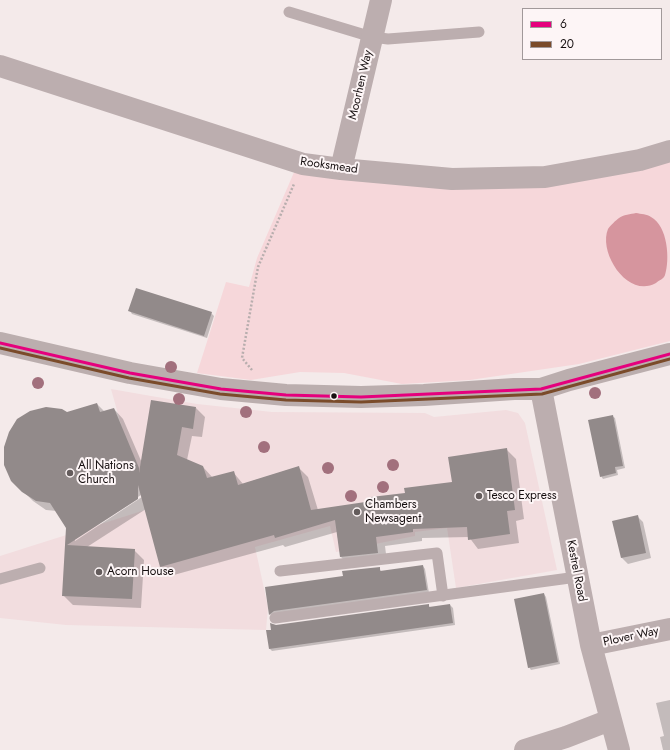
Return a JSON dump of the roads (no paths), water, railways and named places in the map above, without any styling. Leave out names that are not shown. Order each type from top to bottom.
[{"type":"street","name":"Moorhen Way","points":[[341,169],[382,0]]},
{"type":"street","name":"Rooksmead","points":[[0,66],[302,164],[341,169],[452,178],[545,177],[640,160],[670,151]]},
{"type":"street","points":[[0,343],[130,373],[220,389],[286,394],[361,397],[541,389],[569,380],[670,354]]},
{"type":"street","name":"Kestrel Road","points":[[541,389],[591,645],[619,750]]},
{"type":"street","name":"Plover Way","points":[[591,645],[670,629]]},
{"type":"street","points":[[526,750],[566,737],[610,720]]},
{"type":"lane","points":[[289,12],[372,37],[388,40],[479,32]]},
{"type":"lane","points":[[280,571],[437,553],[443,596]]},
{"type":"lane","points":[[0,579],[40,568]]},
{"type":"lane","points":[[275,618],[577,577]]},
{"type":"place","name":"All Nations Church","points":[[70,473]]},
{"type":"place","name":"Tesco Express","points":[[479,496]]},
{"type":"place","name":"Chambers Newsagent","points":[[357,512]]},
{"type":"place","name":"Acorn House","points":[[99,572]]}]
